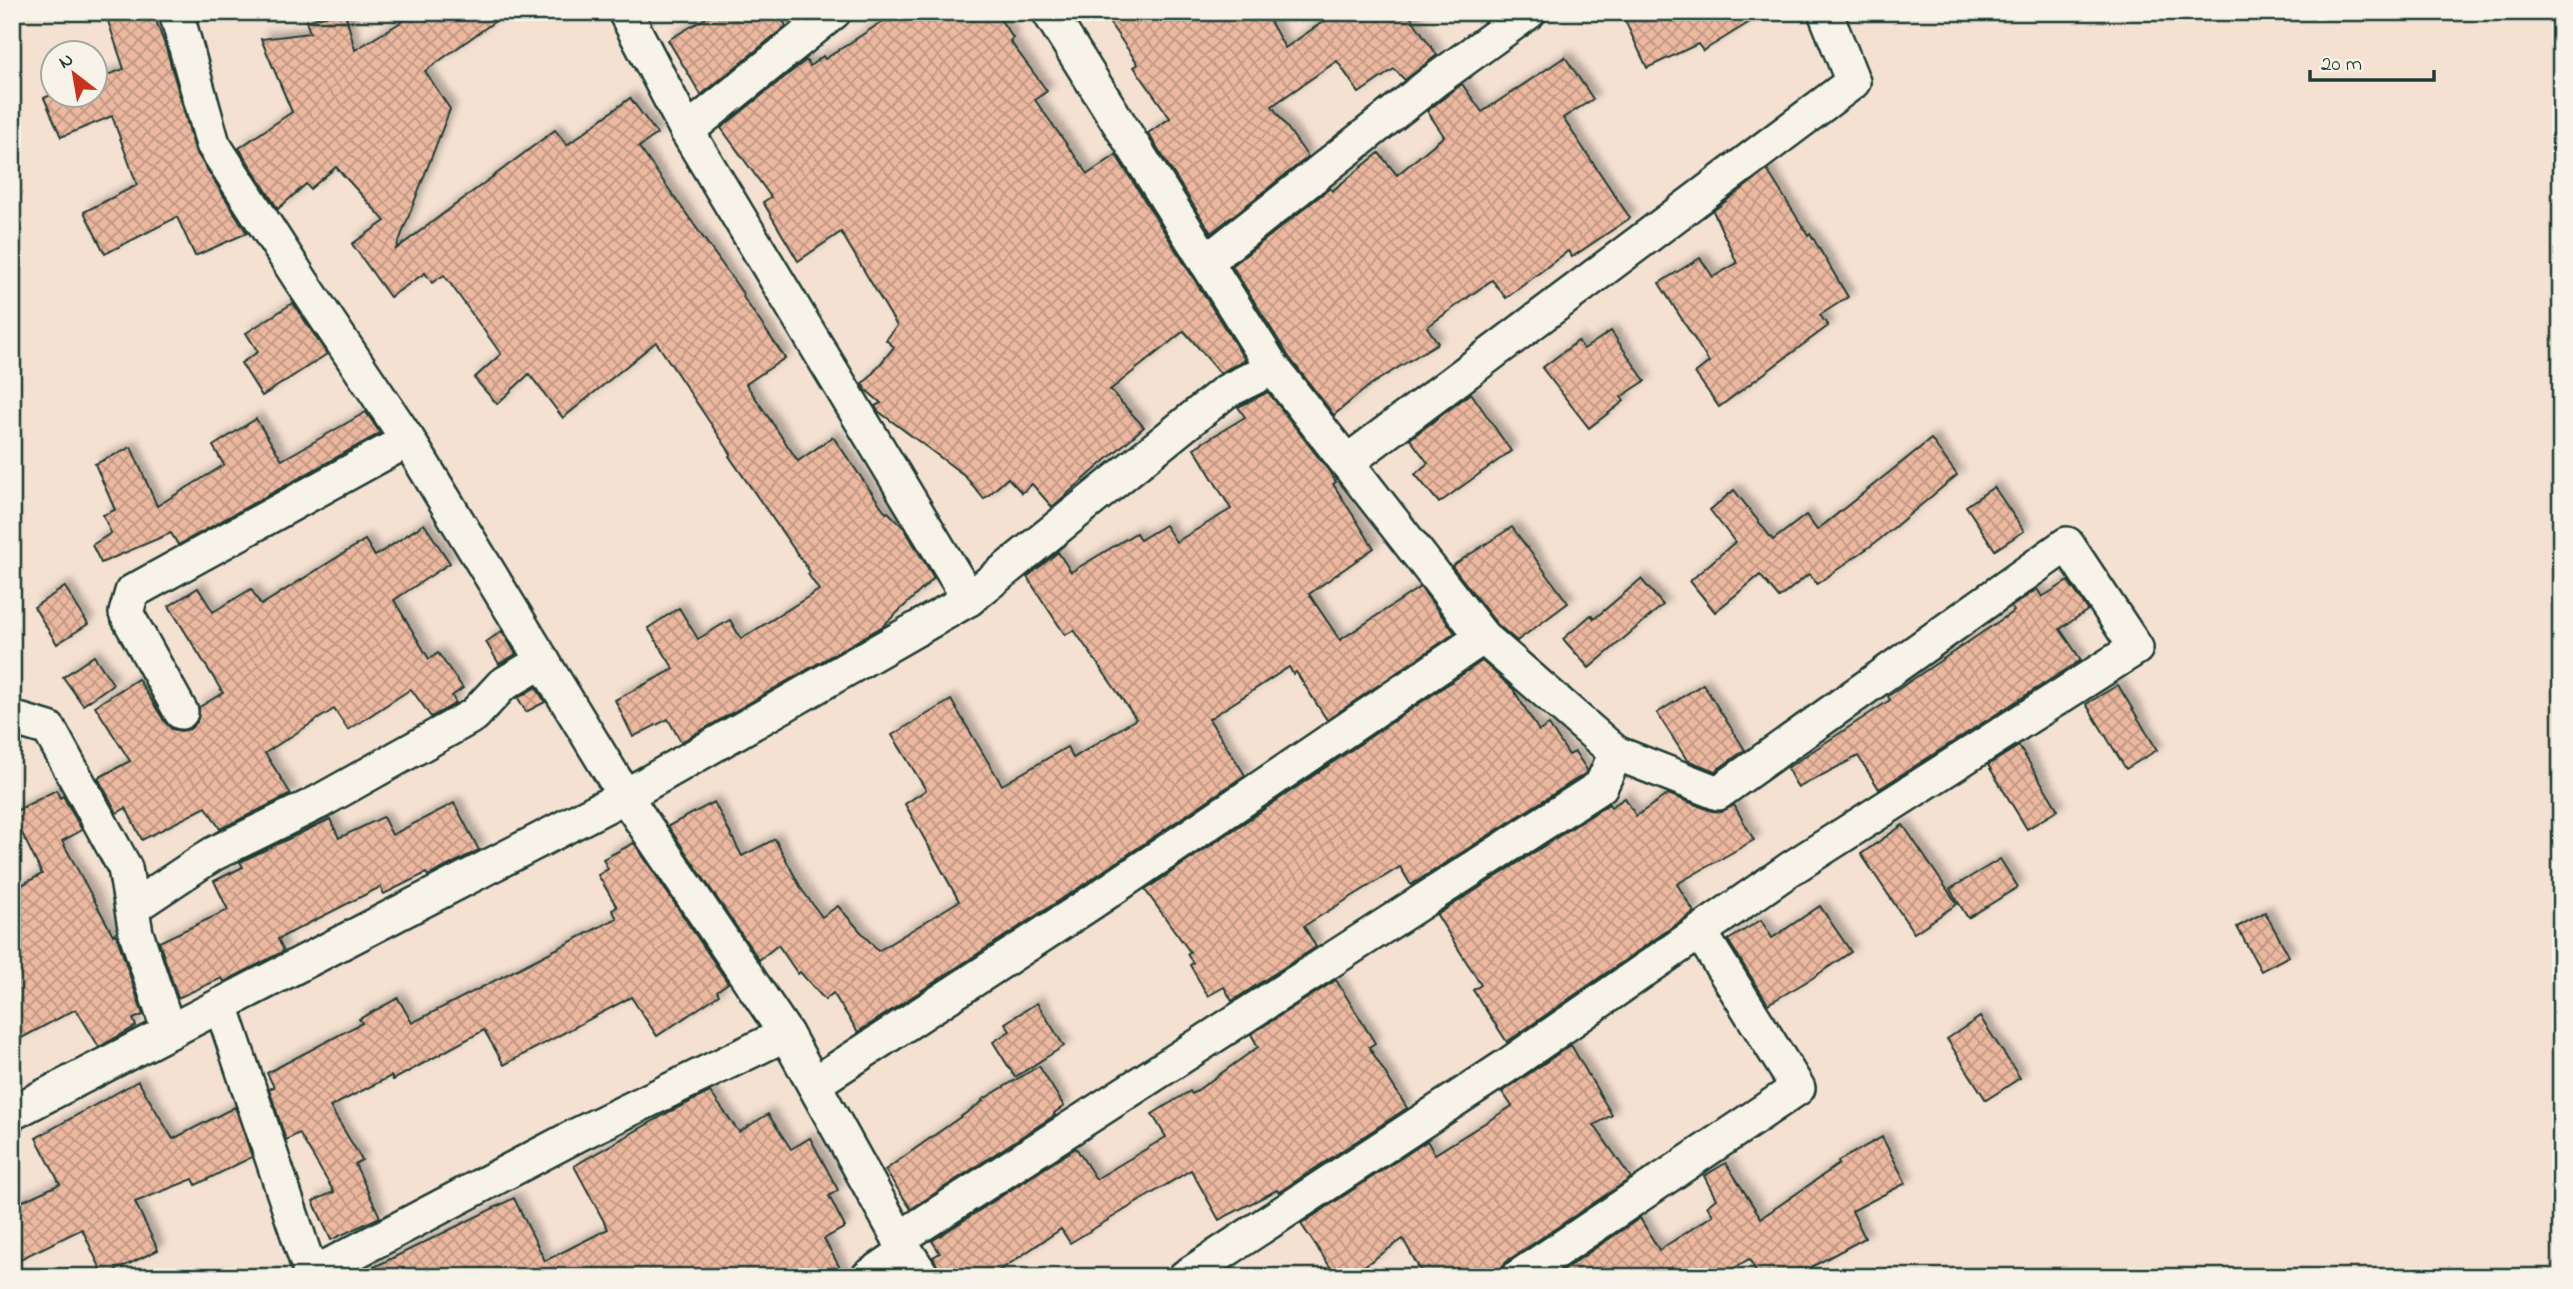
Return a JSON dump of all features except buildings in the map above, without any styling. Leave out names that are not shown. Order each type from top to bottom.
[{"type":"street","points":[[176,12],[213,144],[309,294],[408,440],[625,796],[786,1034],[909,1256]]},
{"type":"street","points":[[625,12],[687,131],[969,599]]},
{"type":"street","points":[[687,131],[834,12]]},
{"type":"street","points":[[1049,12],[1273,368],[1483,637],[1616,753],[1718,793],[2067,544],[2136,648],[1790,869],[1508,1065],[1185,1277]]},
{"type":"street","points":[[1206,262],[1434,81],[1529,12]]},
{"type":"street","points":[[1347,462],[1853,82],[1825,12]]},
{"type":"street","points":[[12,1113],[625,796],[969,599],[1225,392],[1273,368]]},
{"type":"street","points":[[181,712],[126,613],[132,592],[408,440]]},
{"type":"street","points":[[814,1084],[1091,904],[1483,637]]},
{"type":"street","points":[[132,908],[213,854],[319,802],[474,715],[502,685],[542,661]]},
{"type":"street","points":[[12,718],[49,729],[125,868],[136,933],[169,1032]]},
{"type":"street","points":[[868,1277],[909,1256],[1601,786],[1616,753]]},
{"type":"street","points":[[1518,1277],[1798,1088],[1700,932]]},
{"type":"street","points":[[221,1005],[311,1276],[579,1133],[786,1034]]}]
